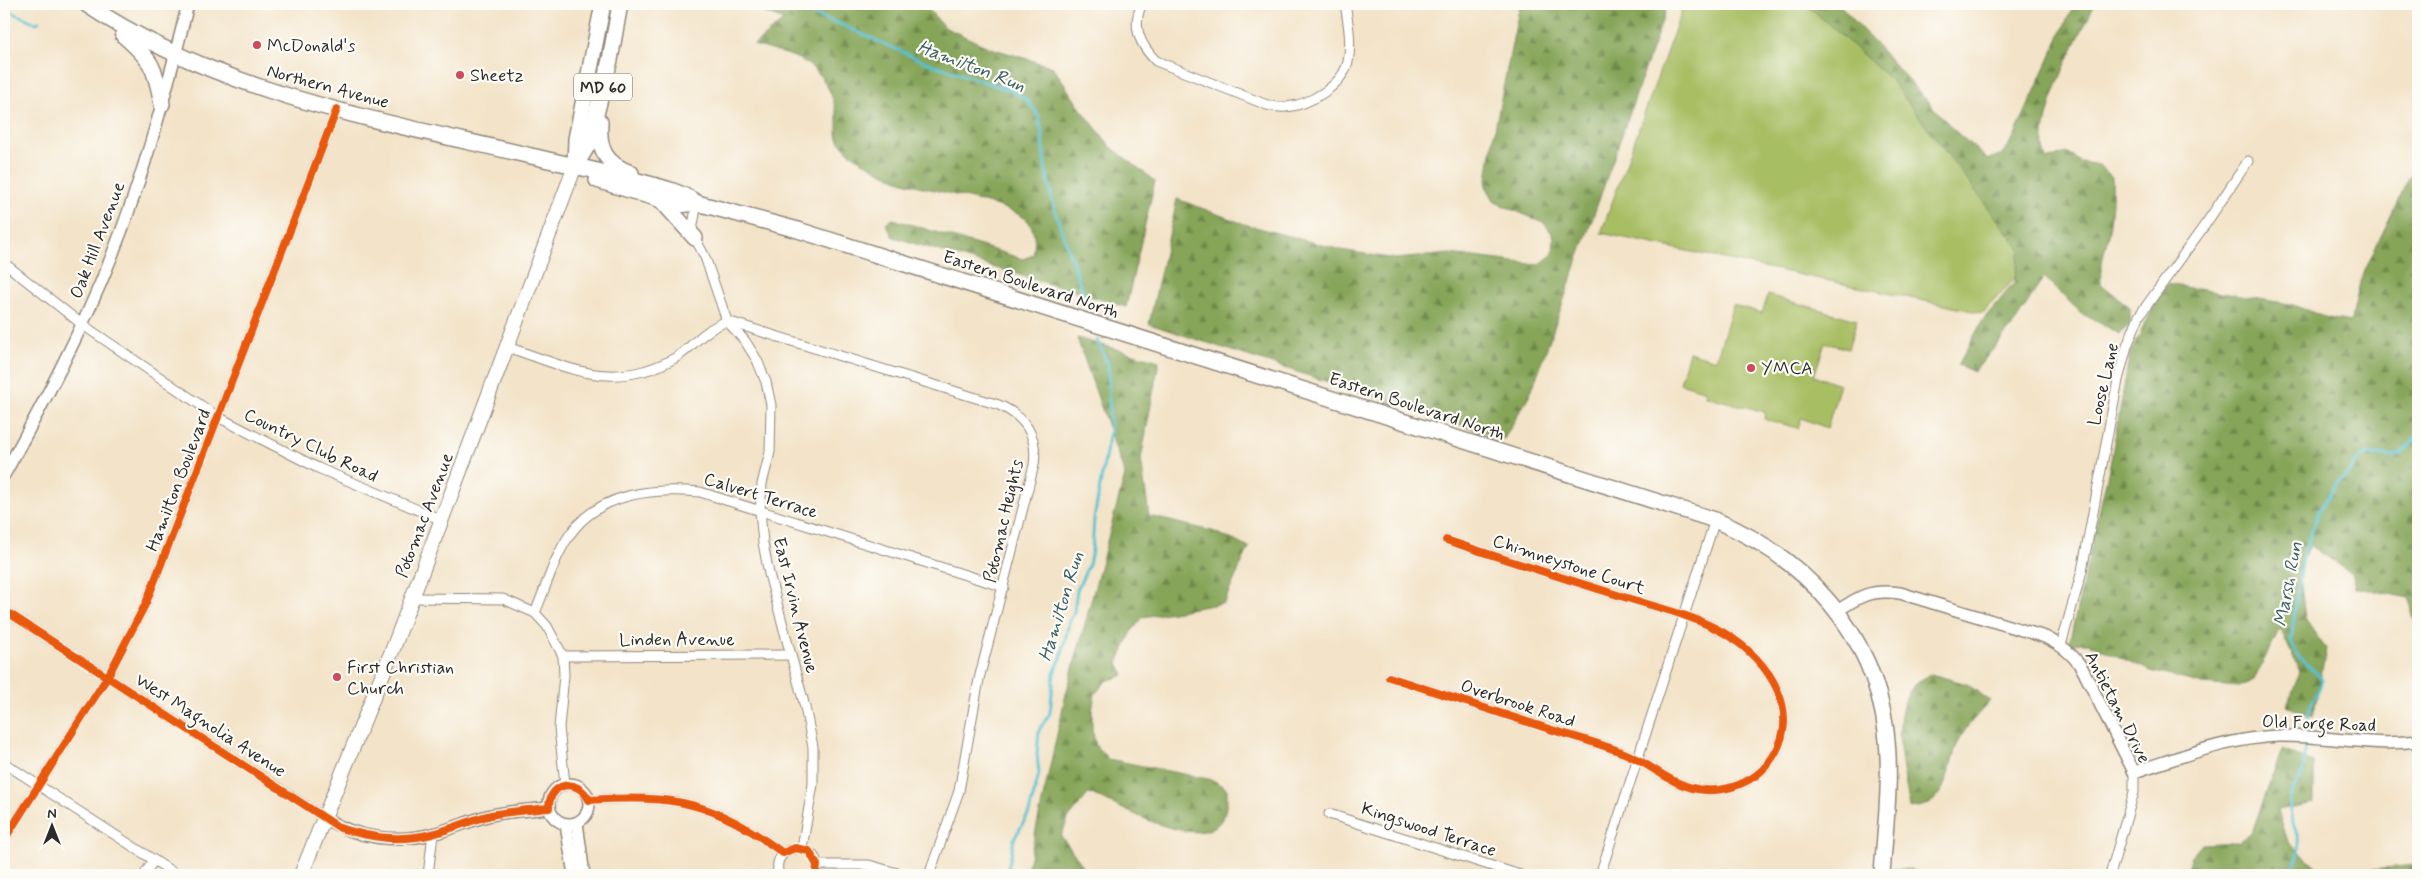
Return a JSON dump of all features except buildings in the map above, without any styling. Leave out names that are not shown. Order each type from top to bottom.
[{"type":"main road","name":"MD 60","points":[[575,166],[576,139],[603,4]]},
{"type":"main road","name":"MD 60","points":[[575,166],[588,145],[610,60],[620,4]]},
{"type":"main road","name":"Northern Avenue","points":[[89,6],[136,35],[175,55],[255,86],[336,109],[575,166]]},
{"type":"main road","points":[[89,6],[145,54],[152,63],[162,104]]},
{"type":"main road","points":[[610,60],[598,140],[606,159],[621,170],[648,179],[654,185]]},
{"type":"main road","name":"Eastern Boulevard North","points":[[575,166],[683,193],[697,203],[798,230],[1716,520],[1743,532],[1796,566],[1821,592],[1853,636],[1869,668],[1886,730],[1888,784],[1882,875]]},
{"type":"main road","name":"Eastern Boulevard North","points":[[575,166],[588,178],[678,205],[697,203]]},
{"type":"main road","name":"Potomac Avenue","points":[[301,875],[413,598],[575,166]]},
{"type":"main road","points":[[660,199],[695,238]]},
{"type":"street","name":"Oak Hill Avenue","points":[[4,475],[83,325],[112,256],[162,104],[188,4]]},
{"type":"street","points":[[1142,4],[1137,19],[1138,32],[1147,52],[1156,61],[1266,105],[1283,108],[1308,101],[1324,92],[1344,72],[1350,52],[1345,4]]},
{"type":"street","name":"Hamilton Boulevard","points":[[4,840],[108,676],[146,603],[336,109]]},
{"type":"street","name":"Loose Lane","points":[[2061,645],[2082,571],[2118,380],[2127,346],[2139,316],[2208,222],[2248,161]]},
{"type":"street","points":[[507,347],[586,373],[620,376],[656,368],[676,358],[689,349],[708,331],[727,321],[705,257],[692,230],[697,203]]},
{"type":"street","name":"Country Club Road","points":[[4,263],[83,325],[218,417],[318,468],[442,520]]},
{"type":"street","name":"East Irvin Avenue","points":[[727,321],[757,360],[766,382],[771,406],[770,452],[762,484],[760,511],[763,544],[769,574],[813,747],[814,784],[802,848]]},
{"type":"street","name":"Potomac Heights","points":[[727,321],[999,405],[1022,418],[1034,439],[1036,452],[1004,588],[980,679],[960,791],[929,875]]},
{"type":"street","name":"Calvert Terrace","points":[[535,613],[560,553],[571,534],[597,508],[614,500],[656,491],[700,492],[1004,588]]},
{"type":"street","points":[[1600,875],[1683,616],[1716,520]]},
{"type":"street","name":"Chimneystone Court","points":[[1446,540],[1683,616]]},
{"type":"street","name":"Antietam Drive","points":[[1836,612],[1856,598],[1869,593],[1884,591],[1900,594],[2045,638],[2061,645],[2076,659],[2134,772],[2134,792],[2110,875]]},
{"type":"street","points":[[413,598],[503,599],[535,613],[547,626],[563,656],[564,675],[559,728],[565,784]]},
{"type":"street","name":"West Magnolia Avenue","points":[[4,610],[325,818]]},
{"type":"street","points":[[1637,760],[1673,782],[1690,788],[1705,790],[1722,789],[1737,786],[1766,766],[1782,738],[1785,722],[1782,704],[1777,688],[1768,672],[1738,642],[1722,632],[1683,616]]},
{"type":"street","name":"Linden Avenue","points":[[563,656],[791,655]]},
{"type":"street","name":"Overbrook Road","points":[[1389,678],[1624,753],[1637,760]]},
{"type":"street","name":"Old Forge Road","points":[[2134,772],[2232,742],[2264,737],[2300,736],[2384,743],[2418,741]]},
{"type":"street","points":[[4,763],[177,875]]},
{"type":"street","points":[[565,784],[580,787],[589,800],[589,809],[584,818],[571,824],[558,822],[552,816],[549,808],[552,793],[565,784]]},
{"type":"street","points":[[589,800],[652,798],[702,807],[725,816],[754,832],[783,853]]},
{"type":"street","points":[[325,818],[340,828],[376,838],[403,838],[432,834],[493,815],[549,808]]},
{"type":"street","name":"Kingswood Terrace","points":[[1329,814],[1520,875]]},
{"type":"street","points":[[571,824],[574,875]]},
{"type":"street","points":[[571,824],[584,875]]},
{"type":"street","points":[[428,875],[432,834]]},
{"type":"street","points":[[778,875],[777,866],[783,853],[795,848],[802,848],[809,852],[817,865],[816,875]]},
{"type":"street","points":[[144,875],[154,860]]},
{"type":"street","points":[[817,865],[869,866],[904,875]]},
{"type":"green space","points":[[740,4],[920,4],[932,13],[944,27],[988,47],[1053,67],[1078,105],[1111,147],[1155,181],[1126,307],[893,237],[886,224],[893,219],[1023,259],[1033,255],[1034,234],[1029,222],[1020,215],[988,203],[909,184],[881,172],[847,150],[838,138],[836,111],[831,94],[817,72],[792,56],[754,45],[784,20]]},
{"type":"green space","points":[[1520,4],[1668,4],[1532,390],[1504,439],[1149,324],[1177,199],[1244,224],[1341,250],[1395,259],[1450,254],[1539,265],[1553,254],[1554,236],[1544,223],[1495,202],[1486,186],[1494,134]]},
{"type":"green space","points":[[1684,4],[1810,4],[1872,50],[2052,240],[1982,313],[1601,233]]},
{"type":"green space","points":[[1806,4],[1839,4],[1954,130],[1988,160],[2004,153],[2014,137],[2074,4],[2095,4],[2059,80],[2046,123],[2044,143],[2046,160],[2066,153],[2081,162],[2099,165],[2112,177],[2111,213],[2102,266],[2101,284],[2130,307],[2130,325],[2120,334],[2081,313],[2044,277],[2014,324],[1974,372],[1958,365],[1983,320],[2014,283],[2020,249],[1890,79]]},
{"type":"green space","points":[[2418,159],[2418,627],[2413,616],[2409,598],[2355,587],[2351,573],[2310,545],[2299,568],[2305,619],[2326,649],[2313,717],[2287,706],[2300,672],[2280,628],[2254,680],[2238,687],[2203,684],[2151,671],[2088,643],[2069,644],[2111,460],[2130,353],[2166,284],[2290,304],[2328,318],[2351,322],[2361,278]]},
{"type":"green space","name":"YMCA","points":[[1768,295],[1857,320],[1848,349],[1825,343],[1814,376],[1840,384],[1827,428],[1801,418],[1798,428],[1764,419],[1765,412],[1705,396],[1706,391],[1680,383],[1689,352],[1716,360],[1733,305],[1762,313]]},
{"type":"green space","points":[[1077,338],[1159,361],[1141,459],[1149,516],[1212,531],[1249,547],[1224,603],[1143,617],[1132,631],[1118,663],[1124,675],[1106,681],[1095,694],[1092,711],[1092,729],[1096,746],[1108,759],[1213,780],[1227,789],[1227,802],[1224,815],[1219,823],[1207,830],[1192,832],[1155,823],[1089,793],[1068,819],[1061,836],[1083,866],[1078,875],[1026,875],[1065,698],[1125,475]]},
{"type":"green space","points":[[1931,674],[1967,684],[1990,701],[1962,735],[1944,786],[1939,794],[1933,801],[1925,805],[1910,808],[1900,744],[1902,712],[1906,697],[1915,684]]},
{"type":"green space","points":[[2282,750],[2314,762],[2314,803],[2278,810],[2288,842],[2324,873],[2418,865],[2418,875],[2187,875],[2190,858],[2202,844],[2238,842],[2252,832]]},
{"type":"green space","points":[[1892,869],[1912,869],[1916,875],[1891,875]]},
{"type":"waterway","name":"Hamilton Run","points":[[786,4],[842,25],[925,62],[1009,90],[1026,99],[1037,113],[1042,132],[1045,167],[1054,208],[1089,310]]},
{"type":"waterway","name":"Hamilton Run","points":[[7,10],[36,23],[39,22]]},
{"type":"waterway","name":"Hamilton Run","points":[[1007,875],[1014,839],[1029,813],[1039,774],[1037,754],[1039,730],[1050,713],[1054,673],[1061,658],[1069,622],[1074,612],[1077,590],[1089,564],[1092,550],[1094,519],[1110,431],[1108,364],[1097,340]]},
{"type":"waterway","name":"Marsh Run","points":[[2286,875],[2295,864],[2299,854],[2298,837],[2290,809],[2290,797],[2302,773],[2309,712],[2322,680],[2300,659],[2291,639],[2303,556],[2319,511],[2335,485],[2347,475],[2356,461],[2368,454],[2395,457],[2404,451],[2414,440],[2418,425]]},
{"type":"cycle path","points":[[4,840],[108,676],[146,603],[337,109]]},
{"type":"cycle path","points":[[1389,677],[1614,749],[1683,785],[1693,788],[1713,790],[1739,785],[1761,771],[1779,746],[1784,728],[1783,709],[1778,691],[1756,658],[1741,644],[1724,633],[1677,613],[1446,540]]},
{"type":"cycle path","points":[[4,610],[340,828],[386,838],[420,836],[439,832],[491,815],[549,808],[550,799],[559,788],[572,786],[578,788],[589,800],[646,799],[670,801],[692,805],[713,812],[735,822],[783,853],[795,848],[809,851],[817,865],[816,875]]},
{"type":"place","name":"McDonald's","points":[[257,45]]},
{"type":"place","name":"Sheetz","points":[[460,75]]},
{"type":"place","name":"YMCA","points":[[1751,368]]},
{"type":"place","name":"First Christian Church","points":[[337,677]]}]
